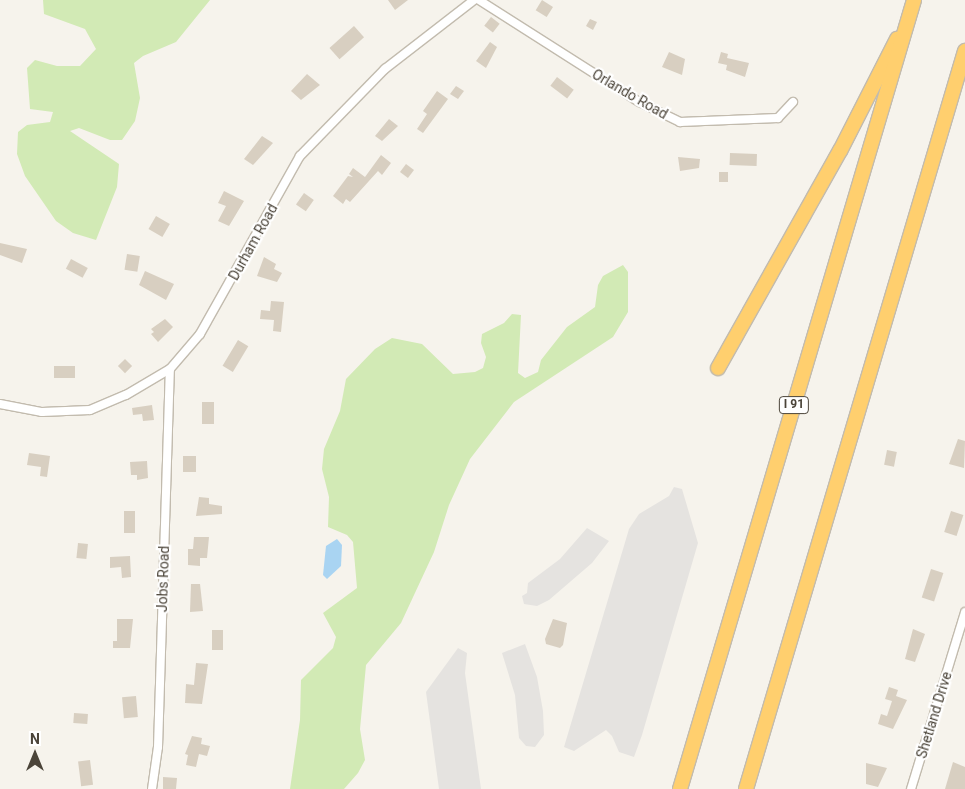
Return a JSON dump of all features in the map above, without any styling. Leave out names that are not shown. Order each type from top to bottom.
[{"type":"highway","name":"I 91","points":[[680,789],[914,0]]},
{"type":"highway","points":[[718,368],[840,151],[908,22]]},
{"type":"highway","points":[[746,789],[965,50]]},
{"type":"street","name":"Durham Road","points":[[0,404],[42,412],[90,410],[126,395],[170,369],[204,326],[300,156],[385,69],[474,0]]},
{"type":"street","name":"Orlando Road","points":[[479,0],[639,102],[680,122],[778,118],[793,102]]},
{"type":"street","name":"Jobs Road","points":[[152,789],[158,747],[170,369]]},
{"type":"street","name":"Shetland Drive","points":[[911,789],[965,612]]},
{"type":"green space","points":[[43,0],[210,0],[176,42],[143,56],[134,63],[140,98],[135,121],[122,140],[110,140],[79,128],[70,131],[119,164],[117,187],[96,240],[73,233],[56,221],[25,176],[17,154],[18,132],[27,125],[50,122],[53,112],[30,109],[27,68],[35,60],[57,66],[80,66],[96,49],[85,29],[44,14]]},
{"type":"green space","points":[[623,265],[628,272],[628,312],[613,337],[514,402],[470,459],[449,505],[434,552],[401,623],[366,665],[360,729],[365,760],[358,773],[344,789],[290,789],[300,720],[301,680],[333,648],[336,637],[323,613],[357,588],[353,542],[347,535],[328,527],[329,497],[322,469],[324,449],[340,411],[346,379],[375,349],[392,338],[422,344],[453,374],[475,372],[483,368],[486,357],[481,343],[482,334],[504,323],[512,314],[521,315],[518,373],[525,378],[538,372],[541,360],[567,327],[595,307],[598,285],[603,276]]},
{"type":"shaded area","points":[[674,487],[682,489],[698,543],[634,757],[619,752],[612,736],[606,730],[574,751],[564,747],[629,529],[639,514],[669,496]]},
{"type":"shaded area","points":[[587,528],[609,541],[592,563],[549,600],[537,606],[524,604],[522,596],[527,593],[528,583],[560,559]]},
{"type":"shaded area","points":[[525,644],[537,677],[543,711],[544,735],[535,747],[526,746],[519,738],[515,695],[502,653]]},
{"type":"shaded area","points":[[458,648],[467,653],[465,673],[481,789],[439,789],[426,692]]},
{"type":"water","points":[[337,539],[342,545],[341,566],[327,579],[323,575],[326,546]]},
{"type":"building","points":[[388,0],[408,0],[395,10]]},
{"type":"building","points":[[542,0],[553,7],[547,17],[536,10]]},
{"type":"building","points":[[491,17],[500,24],[493,32],[484,26]]},
{"type":"building","points":[[590,19],[597,22],[593,30],[586,26]]},
{"type":"building","points":[[354,26],[364,37],[340,59],[329,48]]},
{"type":"building","points":[[490,42],[497,47],[486,68],[476,61]]},
{"type":"building","points":[[669,52],[685,59],[682,75],[662,67]]},
{"type":"building","points":[[721,52],[728,54],[727,58],[749,63],[745,77],[726,70],[727,65],[718,63]]},
{"type":"building","points":[[307,74],[320,85],[301,100],[291,91]]},
{"type":"building","points":[[557,77],[574,90],[567,98],[550,86]]},
{"type":"building","points":[[456,86],[464,91],[458,99],[450,94]]},
{"type":"building","points":[[437,91],[448,99],[423,133],[417,129],[427,114],[423,111]]},
{"type":"building","points":[[389,119],[398,126],[382,141],[375,136]]},
{"type":"building","points":[[262,136],[273,143],[253,165],[244,159]]},
{"type":"building","points":[[730,153],[757,154],[757,166],[730,165]]},
{"type":"building","points":[[381,155],[391,163],[382,175],[378,171],[350,202],[346,199],[343,204],[333,196],[348,176],[353,177],[349,174],[353,168],[365,177]]},
{"type":"building","points":[[678,157],[700,159],[699,168],[680,171]]},
{"type":"building","points":[[406,164],[414,170],[408,178],[400,172]]},
{"type":"building","points":[[719,172],[728,172],[728,182],[719,182]]},
{"type":"building","points":[[224,191],[244,201],[229,226],[218,221],[226,206],[218,203]]},
{"type":"building","points":[[304,193],[314,200],[306,211],[296,204]]},
{"type":"building","points":[[156,216],[170,224],[162,237],[148,229]]},
{"type":"building","points":[[0,243],[27,249],[22,263],[0,255]]},
{"type":"building","points":[[127,254],[140,256],[137,272],[124,270]]},
{"type":"building","points":[[264,257],[276,264],[274,269],[282,273],[277,282],[257,276]]},
{"type":"building","points":[[71,259],[88,268],[83,278],[66,269]]},
{"type":"building","points":[[145,271],[174,284],[166,300],[139,285]]},
{"type":"building","points":[[271,301],[284,302],[281,332],[273,331],[274,320],[260,319],[261,310],[270,311]]},
{"type":"building","points":[[165,319],[173,327],[158,342],[151,334],[154,332],[151,329]]},
{"type":"building","points":[[238,340],[248,346],[233,372],[223,366]]},
{"type":"building","points":[[125,359],[132,366],[125,373],[118,366]]},
{"type":"building","points":[[54,366],[75,366],[75,378],[54,378]]},
{"type":"building","points":[[202,402],[214,402],[214,424],[202,424]]},
{"type":"building","points":[[152,405],[154,420],[143,421],[142,414],[133,415],[132,408]]},
{"type":"building","points":[[958,439],[965,441],[964,468],[949,464]]},
{"type":"building","points":[[887,450],[897,452],[894,467],[884,465]]},
{"type":"building","points":[[29,453],[50,456],[47,477],[40,476],[41,467],[27,465]]},
{"type":"building","points":[[183,456],[196,456],[196,472],[183,472]]},
{"type":"building","points":[[147,461],[148,478],[137,480],[137,475],[131,475],[130,462]]},
{"type":"building","points":[[199,497],[209,498],[209,504],[222,506],[222,514],[196,516]]},
{"type":"building","points":[[124,511],[135,511],[135,533],[124,533]]},
{"type":"building","points":[[951,511],[963,515],[957,536],[944,532]]},
{"type":"building","points":[[194,537],[209,537],[207,558],[200,558],[200,566],[188,565],[188,549],[193,549]]},
{"type":"building","points":[[78,543],[88,544],[86,559],[76,558]]},
{"type":"building","points":[[130,556],[131,577],[122,578],[121,567],[110,568],[110,557]]},
{"type":"building","points":[[931,569],[943,573],[934,602],[922,598]]},
{"type":"building","points":[[191,584],[200,584],[203,611],[190,612]]},
{"type":"building","points":[[117,619],[133,619],[130,648],[113,648],[113,641],[117,641]]},
{"type":"building","points":[[553,619],[567,623],[563,645],[560,648],[546,644],[545,639]]},
{"type":"building","points":[[913,629],[925,634],[915,662],[905,659]]},
{"type":"building","points":[[212,630],[223,630],[223,650],[212,650]]},
{"type":"building","points":[[196,663],[208,664],[202,704],[185,703],[186,684],[194,685]]},
{"type":"building","points":[[889,687],[898,690],[896,696],[907,700],[893,729],[878,724],[881,714],[887,716],[892,701],[885,699]]},
{"type":"building","points":[[136,696],[138,717],[124,718],[122,697]]},
{"type":"building","points":[[74,713],[88,714],[87,724],[73,723]]},
{"type":"building","points":[[192,736],[202,738],[201,744],[210,746],[207,756],[199,754],[196,767],[186,765],[188,755],[185,754]]},
{"type":"building","points":[[90,760],[93,785],[81,786],[78,761]]},
{"type":"building","points":[[953,762],[965,767],[965,789],[945,789]]},
{"type":"building","points":[[866,763],[887,768],[878,787],[866,784]]},
{"type":"building","points":[[163,777],[177,778],[176,789],[163,789]]}]
